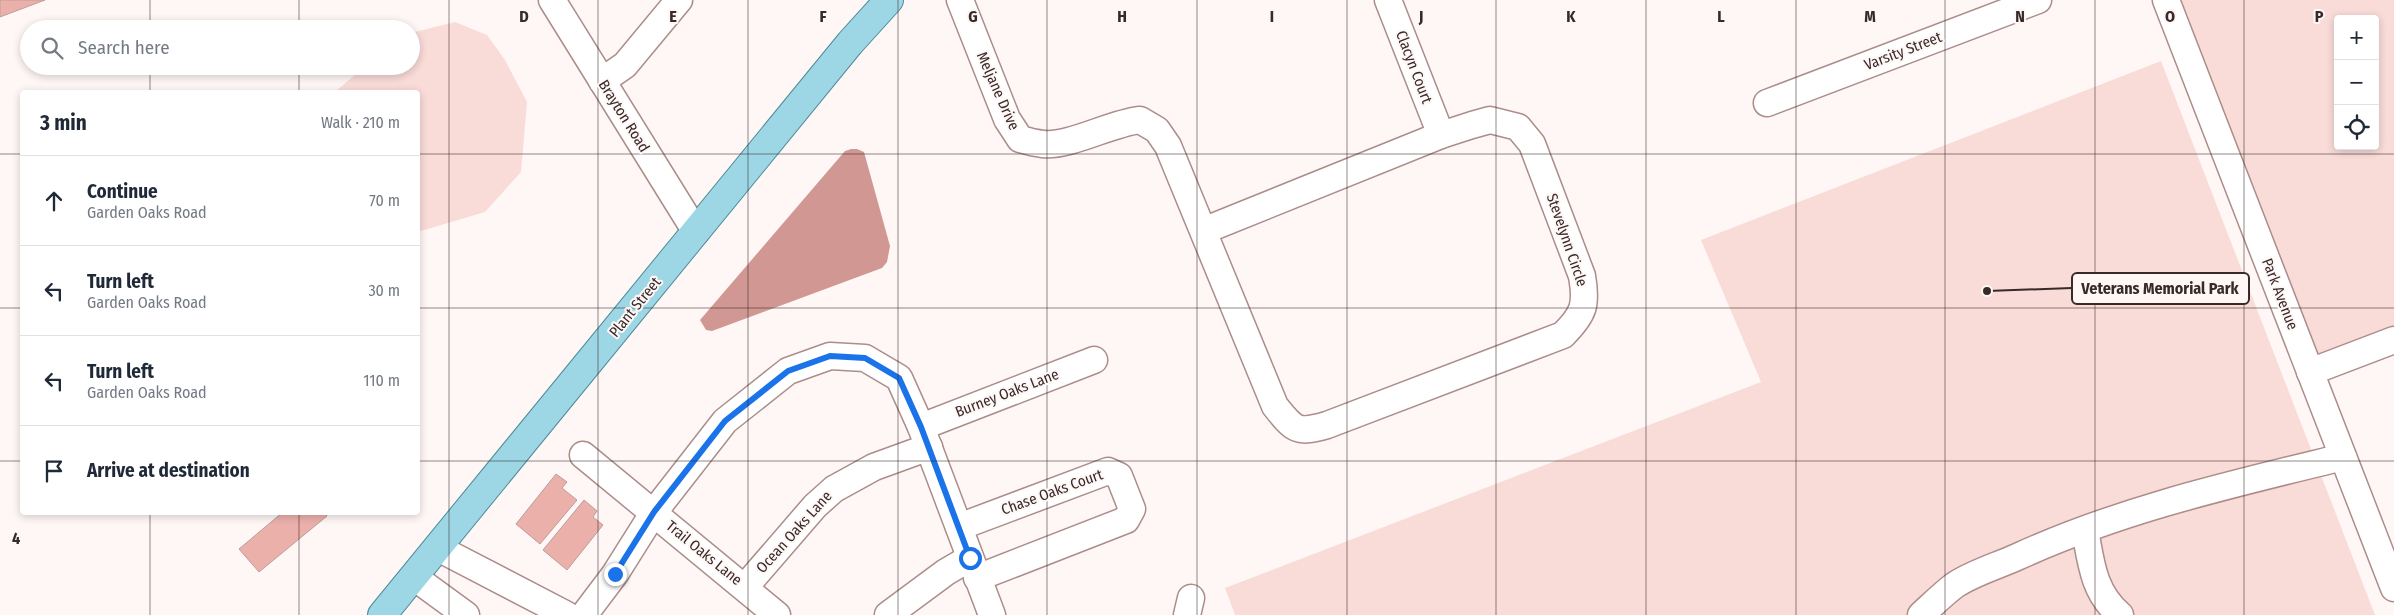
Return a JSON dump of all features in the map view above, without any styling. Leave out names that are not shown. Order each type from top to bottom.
[{"type":"main road","name":"Plant Street","points":[[382,615],[850,43],[889,0]]},
{"type":"street","name":"Brayton Road","points":[[552,0],[696,232]]},
{"type":"street","points":[[602,81],[625,65],[679,0]]},
{"type":"street","name":"Meljane Drive","points":[[960,0],[1007,119],[1020,139],[1044,144],[1063,142],[1122,122],[1140,120],[1157,130],[1168,146],[1203,230]]},
{"type":"street","name":"Clacyn Court","points":[[1388,0],[1441,135]]},
{"type":"street","name":"Varsity Street","points":[[1767,103],[2038,0]]},
{"type":"street","name":"Park Avenue","points":[[2166,0],[2394,588]]},
{"type":"street","name":"Stevelynn Circle","points":[[1490,120],[1518,127],[1532,144],[1584,284],[1586,299],[1579,319],[1563,335],[1307,431],[1290,425],[1275,406],[1203,230],[1441,135],[1490,120]]},
{"type":"street","points":[[2310,372],[2394,340]]},
{"type":"street","points":[[584,615],[615,574],[654,512],[725,421],[788,371],[830,356],[865,358],[899,378],[925,437],[992,615]]},
{"type":"street","name":"Burney Oaks Lane","points":[[925,437],[1094,360]]},
{"type":"street","name":"Ocean Oaks Lane","points":[[745,587],[815,506],[834,489],[925,437]]},
{"type":"street","name":"Trail Oaks Lane","points":[[583,455],[777,615]]},
{"type":"street","points":[[1921,615],[1956,585],[2035,549],[2143,508],[2249,479],[2343,457]]},
{"type":"street","name":"Chase Oaks Court","points":[[959,527],[1108,470],[1119,476],[1132,509],[1126,520],[974,568]]},
{"type":"street","points":[[2085,530],[2093,574],[2098,589],[2120,615]]},
{"type":"street","points":[[438,548],[567,615]]},
{"type":"street","points":[[888,615],[946,572],[974,568]]},
{"type":"street","points":[[414,577],[466,615]]},
{"type":"shaded area","points":[[2181,0],[2394,0],[2394,328],[2319,357]]},
{"type":"shaded area","points":[[455,22],[487,35],[505,60],[527,102],[521,172],[485,212],[421,231],[420,90],[337,90],[355,75],[420,75],[420,31]]},
{"type":"shaded area","points":[[2161,61],[2375,615],[1235,615],[1225,588],[1761,382],[1701,240]]},
{"type":"shaded area","points":[[851,149],[864,152],[890,246],[887,262],[882,268],[712,331],[706,330],[700,320],[845,151]]},
{"type":"building","points":[[0,0],[45,0],[0,17]]},
{"type":"building","points":[[556,474],[567,482],[562,488],[577,500],[540,544],[516,524]]},
{"type":"building","points":[[584,500],[597,511],[593,517],[603,525],[567,570],[543,550]]},
{"type":"building","points":[[279,515],[327,516],[259,572],[239,549]]},
{"type":"place","name":"Veterans Memorial Park","points":[[1987,291]]},
{"type":"route","points":[[615,574],[654,512],[725,421],[788,371],[830,356],[865,358],[899,378],[921,427],[970,558]]}]
